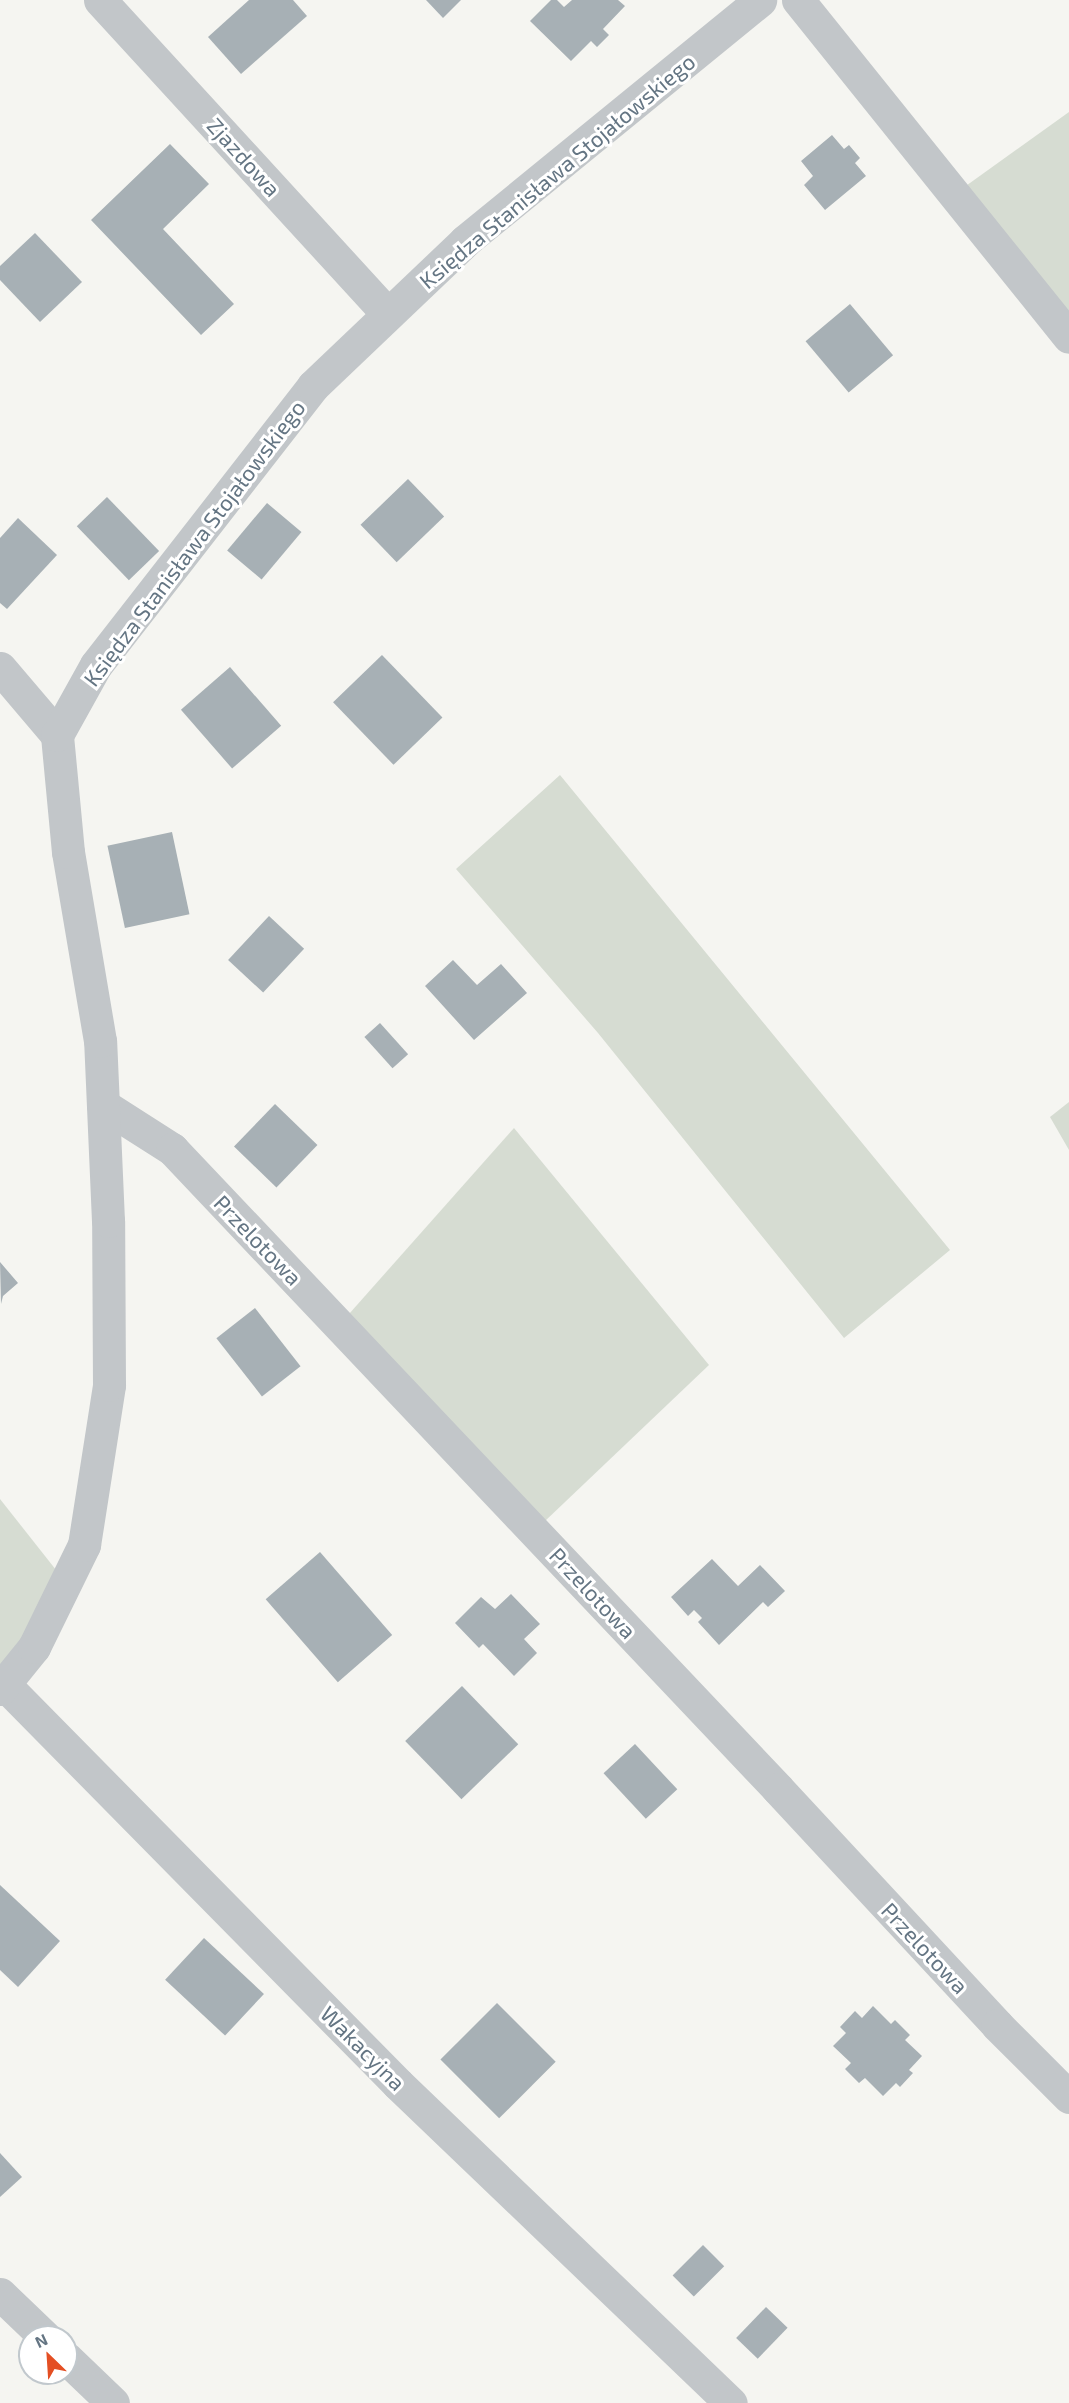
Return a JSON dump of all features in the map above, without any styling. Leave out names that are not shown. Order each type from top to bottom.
[{"type":"street","name":"Zjazdowa","points":[[100,0],[388,314]]},
{"type":"street","name":"Księdza Stanisława Stojałowskiego","points":[[57,735],[96,665],[313,386],[465,241],[760,0]]},
{"type":"street","points":[[798,0],[1069,337]]},
{"type":"street","points":[[0,668],[57,735],[68,852],[100,1041],[108,1221],[110,1385],[84,1545],[34,1647],[2,1686]]},
{"type":"street","name":"Przelotowa","points":[[103,1105],[172,1149],[778,1789],[997,2025],[1069,2097]]},
{"type":"street","name":"Wakacyjna","points":[[2,1686],[398,2084],[731,2403]]},
{"type":"street","points":[[0,2294],[32,2325]]},
{"type":"street","points":[[78,2369],[113,2403]]},
{"type":"shaded area","points":[[1069,112],[1069,323],[963,188]]},
{"type":"shaded area","points":[[560,775],[950,1250],[844,1338],[598,1033],[456,869]]},
{"type":"shaded area","points":[[1069,1102],[1069,1150],[1050,1117]]},
{"type":"shaded area","points":[[514,1128],[709,1365],[544,1522],[349,1314]]},
{"type":"shaded area","points":[[0,1499],[60,1575],[32,1629],[0,1666]]},
{"type":"building","points":[[249,0],[293,0],[307,16],[241,74],[208,37]]},
{"type":"building","points":[[426,0],[461,0],[443,18]]},
{"type":"building","points":[[551,0],[557,0],[564,7],[572,0],[618,0],[625,6],[603,29],[609,35],[597,47],[591,41],[571,61],[530,21]]},
{"type":"building","points":[[832,135],[844,149],[849,145],[860,158],[855,163],[866,176],[825,210],[804,185],[813,176],[801,161]]},
{"type":"building","points":[[170,144],[209,184],[163,229],[234,304],[201,335],[91,220]]},
{"type":"building","points":[[35,233],[82,282],[40,322],[0,280],[0,266]]},
{"type":"building","points":[[850,304],[893,355],[849,393],[806,341]]},
{"type":"building","points":[[408,479],[444,516],[397,562],[361,525]]},
{"type":"building","points":[[107,497],[159,551],[129,580],[77,526]]},
{"type":"building","points":[[267,503],[301,532],[262,579],[227,550]]},
{"type":"building","points":[[18,518],[57,555],[7,609],[0,603],[0,538]]},
{"type":"building","points":[[382,655],[442,718],[394,765],[333,702]]},
{"type":"building","points":[[230,667],[281,726],[232,769],[181,710]]},
{"type":"building","points":[[172,832],[189,914],[125,928],[107,846]]},
{"type":"building","points":[[269,916],[304,949],[263,993],[228,960]]},
{"type":"building","points":[[453,960],[477,985],[501,964],[527,993],[474,1040],[425,986]]},
{"type":"building","points":[[380,1023],[408,1054],[392,1068],[364,1037]]},
{"type":"building","points":[[275,1104],[317,1145],[276,1187],[234,1146]]},
{"type":"building","points":[[0,1262],[18,1283],[3,1296],[1,1304]]},
{"type":"building","points":[[255,1308],[301,1366],[262,1396],[216,1338]]},
{"type":"building","points":[[320,1552],[392,1635],[338,1682],[266,1599]]},
{"type":"building","points":[[712,1559],[738,1586],[760,1565],[785,1591],[768,1607],[763,1602],[719,1645],[698,1622],[702,1618],[694,1610],[688,1616],[671,1597]]},
{"type":"building","points":[[511,1594],[540,1624],[524,1639],[537,1653],[514,1676],[483,1644],[479,1648],[455,1623],[481,1597],[495,1609]]},
{"type":"building","points":[[462,1686],[518,1744],[461,1799],[405,1741]]},
{"type":"building","points":[[635,1744],[677,1789],[646,1819],[604,1773]]},
{"type":"building","points":[[0,1885],[60,1941],[18,1987],[0,1970]]},
{"type":"building","points":[[204,1938],[264,1994],[225,2036],[165,1980]]},
{"type":"building","points":[[497,2003],[556,2062],[499,2118],[440,2060]]},
{"type":"building","points":[[873,2006],[891,2024],[895,2020],[910,2035],[905,2040],[922,2056],[909,2070],[913,2073],[900,2087],[896,2083],[883,2096],[865,2078],[859,2083],[845,2069],[851,2063],[833,2046],[846,2033],[840,2027],[855,2011],[862,2018]]},
{"type":"building","points":[[0,2153],[22,2177],[0,2197]]},
{"type":"building","points":[[703,2245],[724,2266],[694,2297],[673,2275]]},
{"type":"building","points":[[766,2307],[788,2328],[758,2359],[736,2338]]}]
